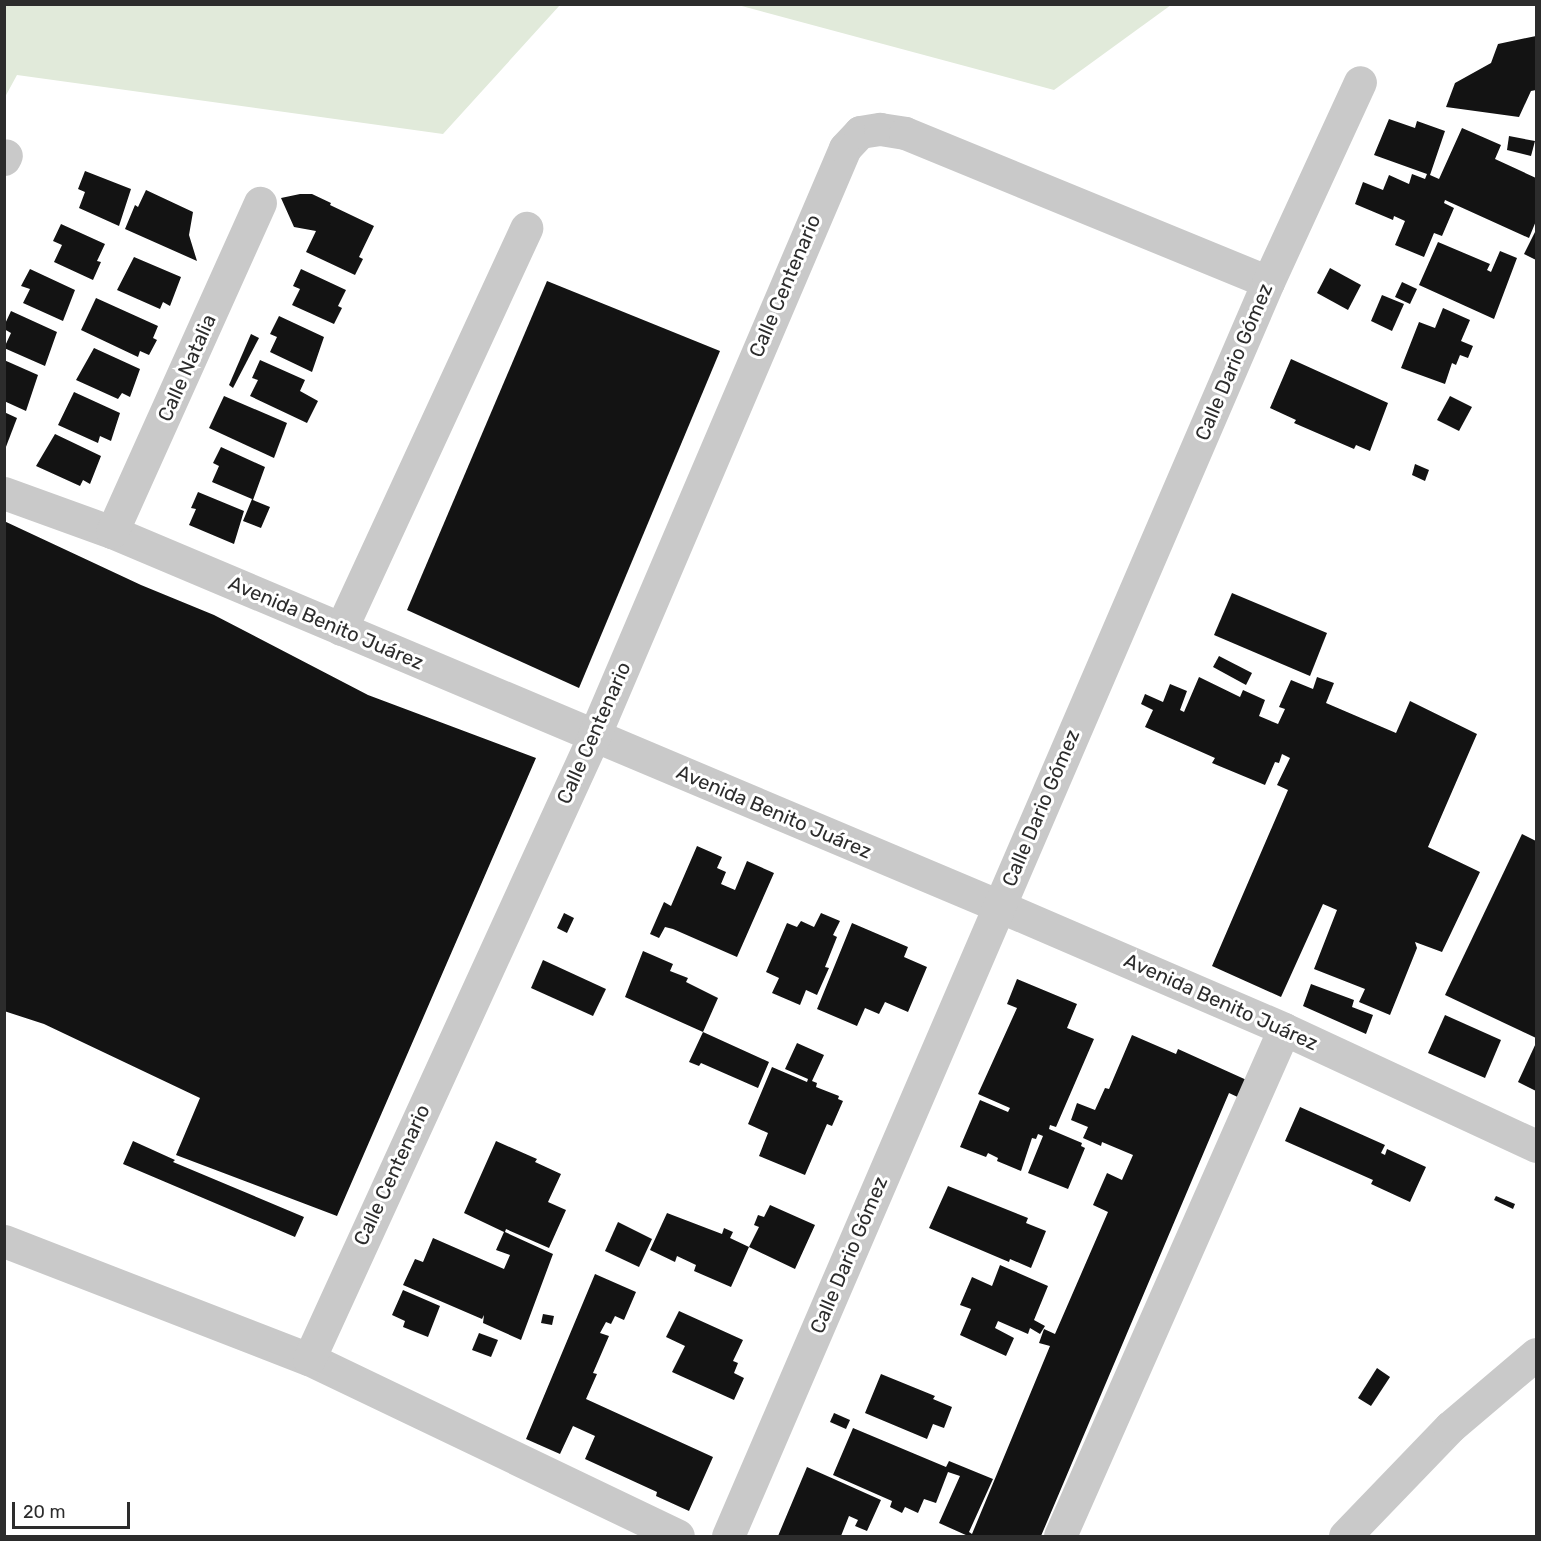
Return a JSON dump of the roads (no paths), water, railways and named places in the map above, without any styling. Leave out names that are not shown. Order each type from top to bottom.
[{"type":"street","name":"Calle Dario Gómez","points":[[728,1536],[1268,282],[1360,82]]},
{"type":"street","name":"Calle Centenario","points":[[309,1359],[594,736],[844,148],[860,132],[880,129],[905,133],[1268,282]]},
{"type":"street","name":"Calle Natalia","points":[[112,532],[260,203]]},
{"type":"street","points":[[341,629],[526,228]]},
{"type":"street","name":"Avenida Benito Juárez","points":[[4,493],[112,532],[999,906],[1284,1029],[1536,1146]]},
{"type":"street","points":[[1060,1536],[1284,1029]]},
{"type":"street","points":[[4,1241],[309,1359],[678,1536]]},
{"type":"street","points":[[1345,1536],[1450,1427],[1536,1354]]}]
